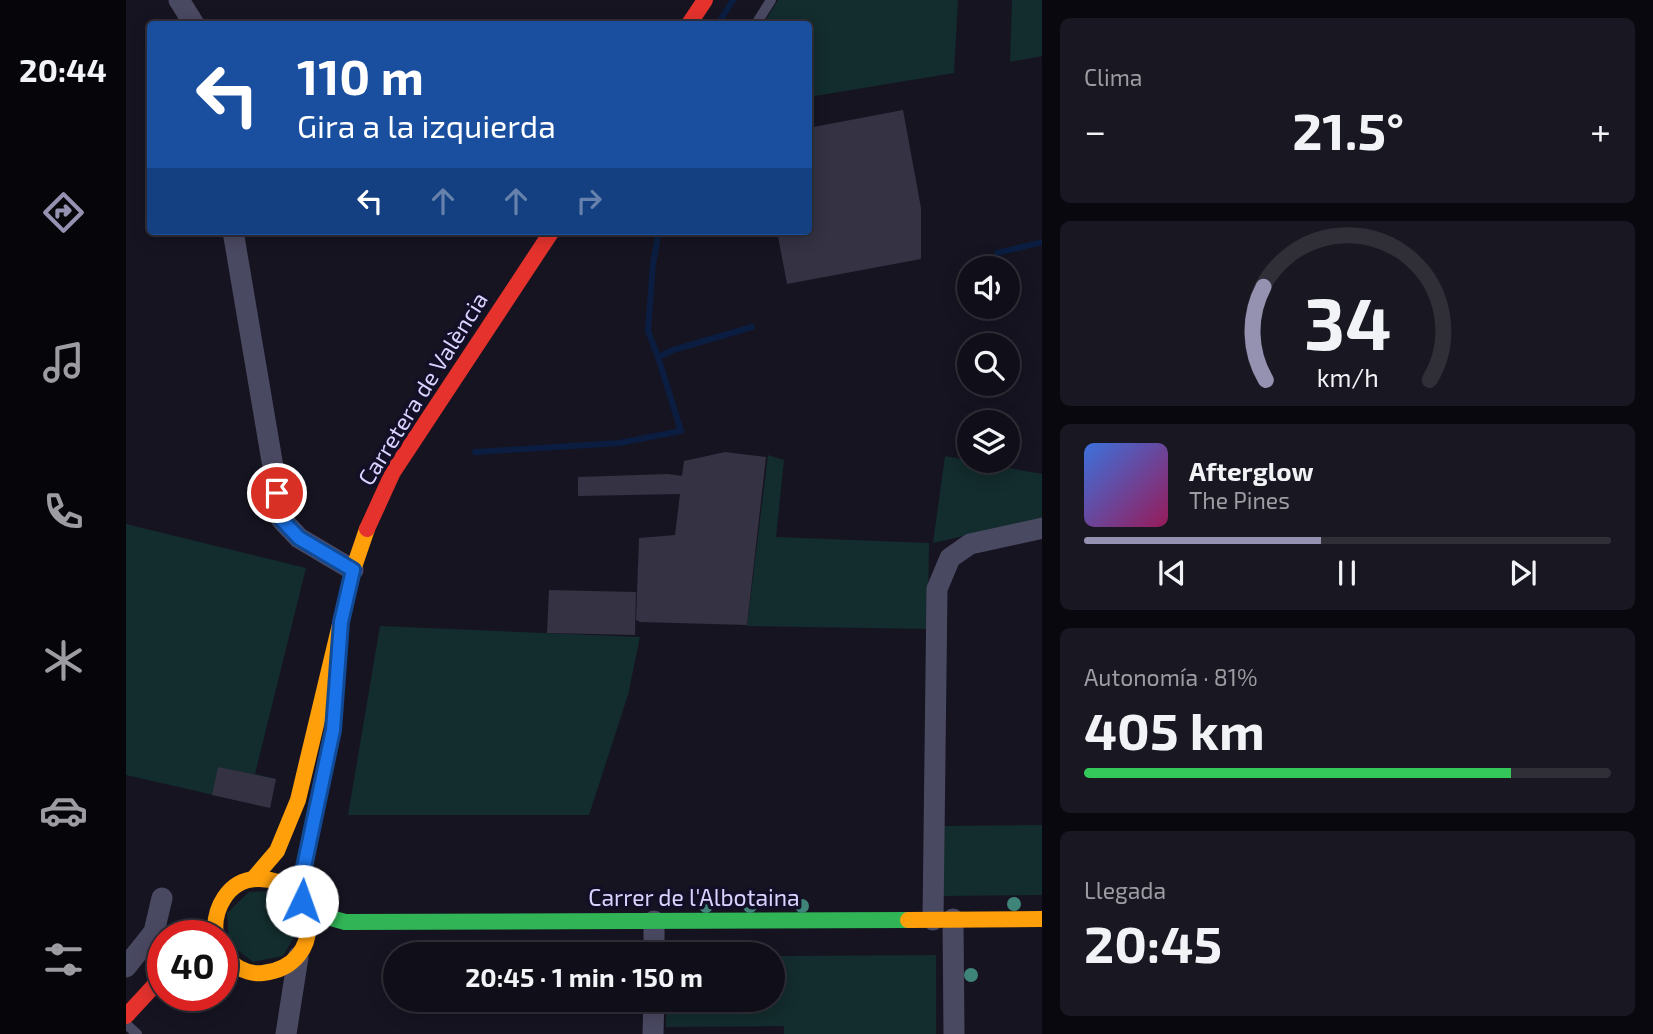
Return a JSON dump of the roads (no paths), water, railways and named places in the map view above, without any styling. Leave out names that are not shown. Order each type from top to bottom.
[{"type":"street","points":[[179,0],[192,21]]},
{"type":"street","points":[[691,21],[705,0]]},
{"type":"street","points":[[234,235],[282,520],[299,538],[353,570]]},
{"type":"street","name":"Carretera de València","points":[[212,920],[228,892],[254,879],[270,862],[283,841],[298,800],[353,570],[370,517],[393,472],[549,235]]},
{"type":"street","points":[[954,1034],[943,919],[937,589],[950,558],[970,544],[1042,528]]},
{"type":"street","name":"Carretera de València","points":[[334,716],[341,622]]},
{"type":"street","points":[[287,1025],[309,919],[302,901],[325,767]]},
{"type":"street","name":"Carrer de l'Albotaina","points":[[254,879],[278,882],[324,916],[345,922],[1042,919]]},
{"type":"street","points":[[161,920],[163,898]]},
{"type":"street","points":[[654,920],[654,942]]},
{"type":"street","name":"Carrer de l'Albotaina","points":[[263,974],[279,971],[326,929],[345,922]]},
{"type":"street","points":[[129,963],[147,950]]},
{"type":"street","points":[[238,965],[246,971],[263,974],[281,992],[287,1025]]},
{"type":"street","points":[[126,1016],[147,994]]},
{"type":"street","points":[[653,1034],[654,1012]]},
{"type":"lane","points":[[758,21],[771,0]]},
{"type":"lane","points":[[126,1024],[138,1034]]},
{"type":"waterway","points":[[720,21],[733,0]]},
{"type":"waterway","points":[[658,235],[653,264],[648,331],[658,357],[673,350],[752,327]]},
{"type":"waterway","points":[[997,253],[1042,242]]},
{"type":"waterway","points":[[475,452],[619,443],[681,431],[658,357]]}]
